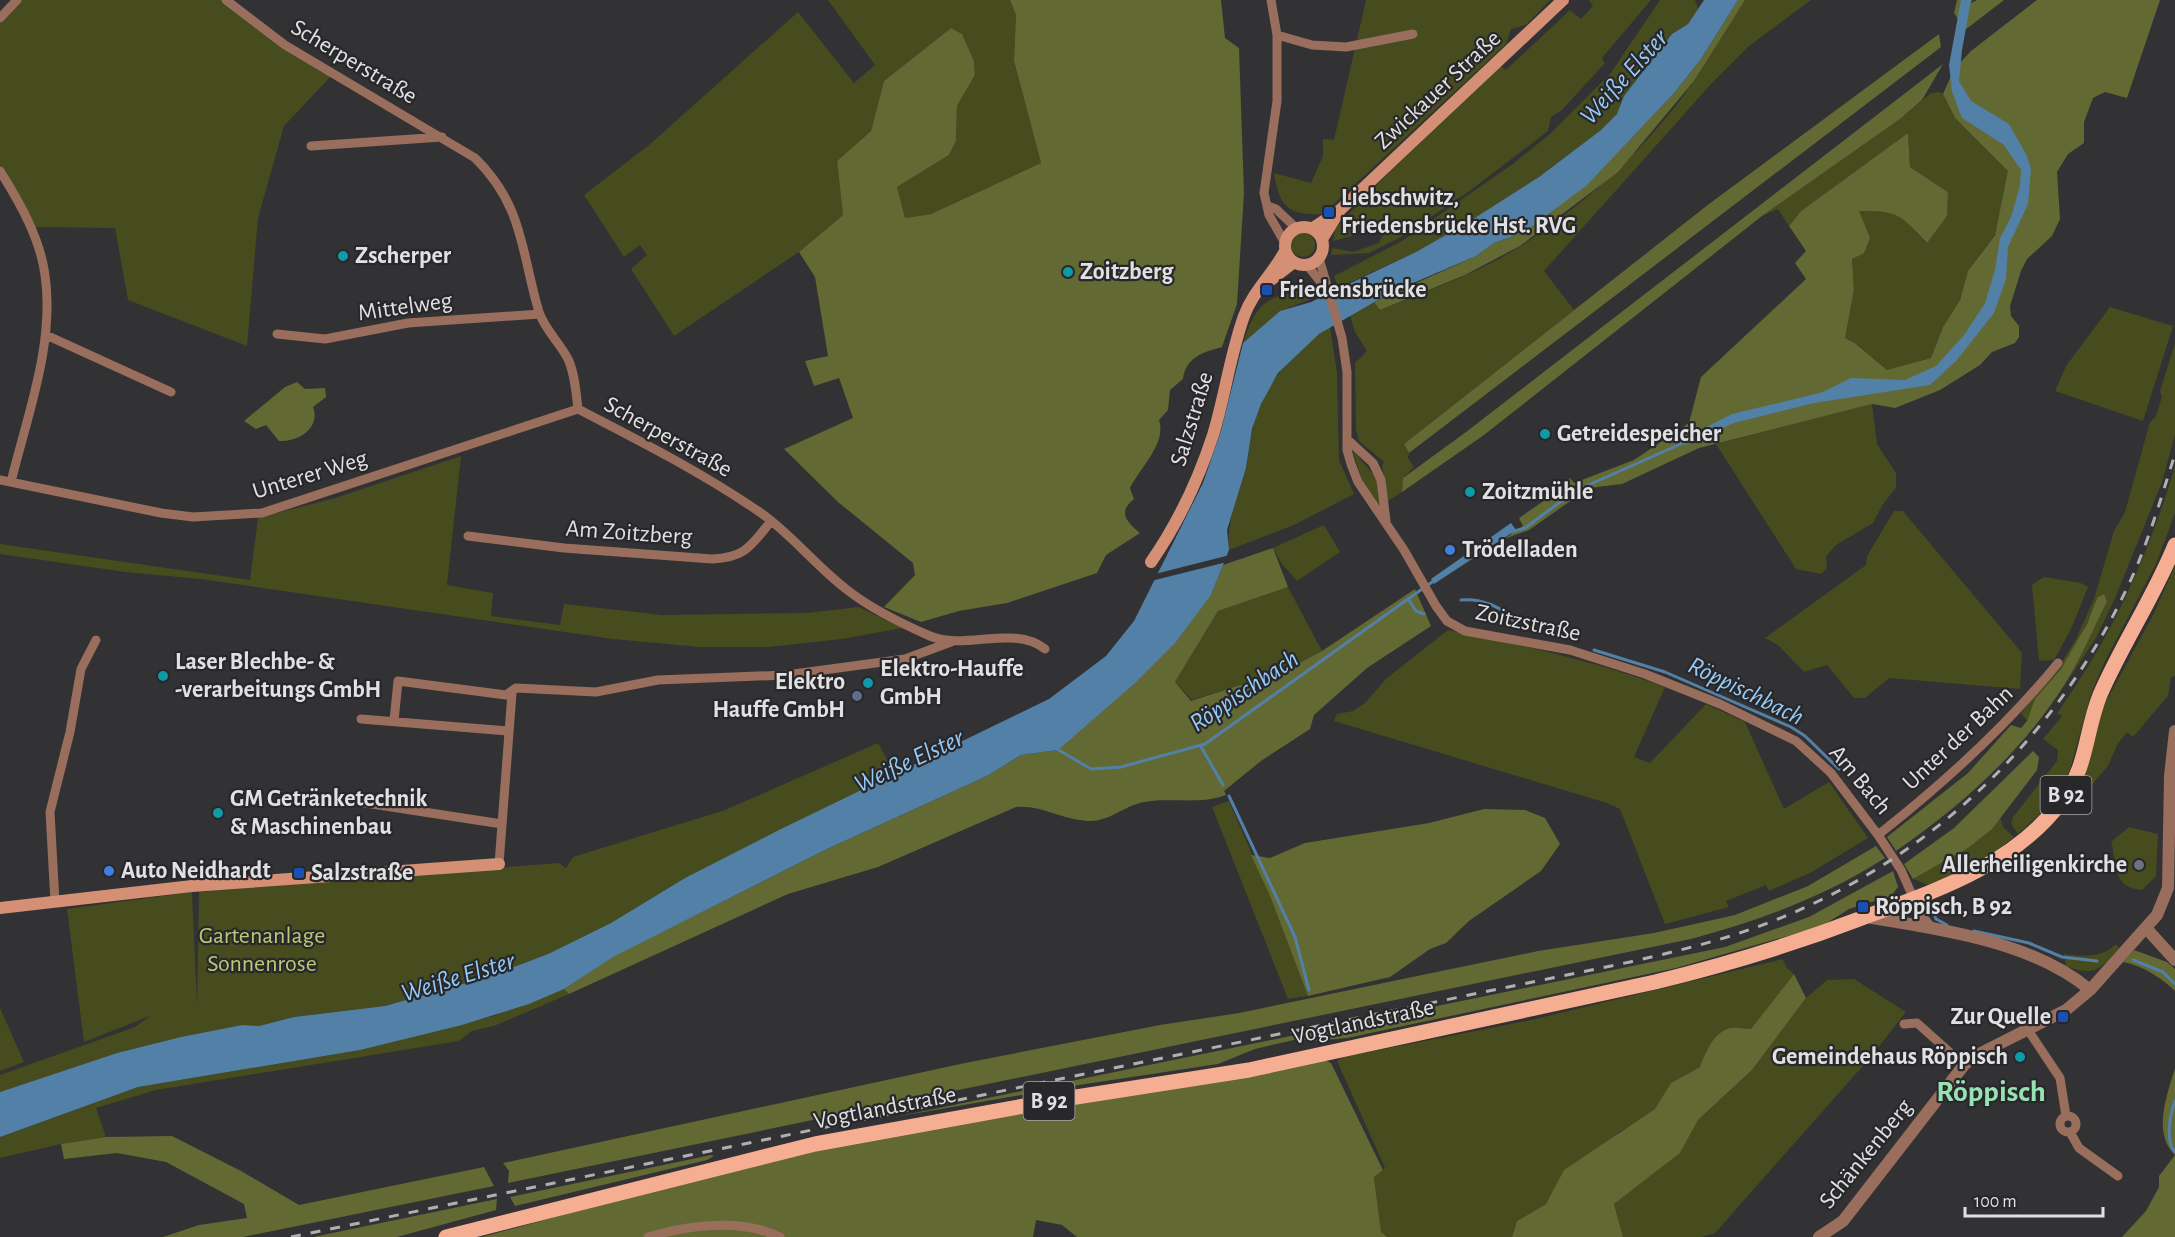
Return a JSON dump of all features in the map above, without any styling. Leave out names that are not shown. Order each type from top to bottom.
[{"type":"main road","name":"Zwickauer Straße","points":[[1313,228],[1340,210],[1563,0]]},
{"type":"main road","name":"Zwickauer Straße","points":[[1319,258],[1323,249],[1322,239],[1340,210]]},
{"type":"main road","points":[[1319,258],[1300,263],[1285,247],[1289,234],[1296,228],[1313,228],[1322,239]]},
{"type":"main road","name":"Salzstraße","points":[[1151,562],[1179,517],[1198,477],[1213,435],[1244,316],[1285,247]]},
{"type":"main road","name":"Salzstraße","points":[[1263,285],[1300,263]]},
{"type":"main road","name":"Vogtlandstraße","points":[[446,1237],[815,1144],[1057,1100],[1249,1070],[1655,982],[1714,968],[1866,917],[1949,886],[1990,864],[2026,837],[2062,802],[2075,782],[2085,759],[2102,691],[2139,622],[2175,545]]},
{"type":"main road","points":[[0,908],[204,885],[499,864]]},
{"type":"street","points":[[0,18],[17,0]]},
{"type":"street","name":"Scherperstraße","points":[[226,0],[285,45],[475,158],[494,177],[507,198],[523,242],[540,314],[568,359],[578,409],[672,458],[771,521],[845,589],[869,606],[933,637],[954,641],[1010,639],[1036,641],[1045,649]]},
{"type":"street","points":[[1270,0],[1277,34],[1278,101],[1264,193],[1269,214],[1285,247]]},
{"type":"street","points":[[1277,34],[1312,45],[1346,47],[1413,34]]},
{"type":"street","points":[[311,146],[442,137]]},
{"type":"street","points":[[0,171],[33,231],[45,276],[46,335],[11,482]]},
{"type":"street","points":[[1268,206],[1276,209],[1296,228]]},
{"type":"street","name":"Zoitzstraße","points":[[1319,258],[1320,276],[1338,319],[1346,363],[1347,450],[1358,482],[1386,521],[1440,613],[1456,627],[1570,650],[1645,674]]},
{"type":"street","name":"Zoitzstraße","points":[[1300,263],[1320,276]]},
{"type":"street","name":"Mittelweg","points":[[277,334],[325,339],[408,323],[540,314]]},
{"type":"street","points":[[46,335],[171,392]]},
{"type":"street","name":"Unterer Weg","points":[[0,480],[161,513],[193,517],[262,513],[578,409]]},
{"type":"street","name":"Zoitzstraße","points":[[1348,440],[1373,463],[1381,480],[1386,521]]},
{"type":"street","name":"Am Zoitzberg","points":[[468,536],[564,548],[732,558],[748,549],[771,521]]},
{"type":"street","points":[[55,902],[50,812],[81,669],[96,640]]},
{"type":"street","points":[[499,864],[508,730],[512,693],[516,688],[596,692],[658,680],[786,675],[905,659],[954,641]]},
{"type":"street","name":"Unter der Bahn","points":[[1878,835],[1941,785],[1972,756],[2014,715],[2058,663]]},
{"type":"street","name":"Am Bach","points":[[1645,674],[1720,704],[1796,741],[1831,773],[1878,835],[1901,870],[1914,900],[1932,928]]},
{"type":"street","points":[[394,721],[398,681],[506,695],[512,693]]},
{"type":"street","points":[[361,719],[508,730]]},
{"type":"street","points":[[1866,917],[1932,928],[2031,955],[2072,975],[2090,990],[2157,915],[2168,888],[2170,776],[2175,731]]},
{"type":"street","points":[[346,800],[502,824]]},
{"type":"street","points":[[2146,928],[2175,960]]},
{"type":"street","name":"Schänkenberg","points":[[1819,1237],[1843,1221],[1964,1065],[1973,1057],[2066,1010],[2090,990]]},
{"type":"street","points":[[1904,1024],[1917,1023],[1964,1065]]},
{"type":"street","points":[[2028,1030],[2060,1078],[2066,1116],[2071,1117],[2076,1124],[2070,1132],[2079,1148],[2118,1176]]},
{"type":"street","points":[[648,1237],[700,1226],[726,1225],[780,1237]]},
{"type":"green space","points":[[17,0],[226,0],[334,73],[284,126],[258,218],[247,346],[128,300],[115,228],[34,227],[0,165],[0,18]]},
{"type":"green space","points":[[828,0],[1010,0],[1016,15],[1014,61],[1041,163],[931,214],[905,218],[897,187],[949,155],[956,141],[957,106],[975,75],[974,61],[962,34],[951,28],[884,81],[871,131],[837,161],[843,215],[799,252],[674,336],[631,269],[647,255],[640,245],[624,257],[584,195],[649,145],[798,12],[854,83],[875,65]]},
{"type":"green space","points":[[1010,0],[1221,0],[1225,38],[1239,48],[1244,193],[1237,304],[1222,347],[1196,357],[1188,365],[1183,379],[1170,390],[1168,410],[1159,420],[1159,438],[1156,446],[1130,488],[1134,499],[1126,508],[1125,513],[1131,525],[1140,533],[1106,555],[1097,573],[1007,603],[959,611],[921,622],[884,607],[915,575],[913,563],[838,502],[784,449],[853,418],[839,378],[814,386],[805,361],[828,356],[815,277],[799,252],[843,215],[837,161],[871,131],[884,81],[951,28],[962,34],[974,61],[975,75],[957,106],[956,141],[949,155],[897,187],[905,218],[931,214],[1041,163],[1014,61],[1016,15]]},
{"type":"green space","points":[[1366,0],[1550,0],[1526,25],[1511,29],[1506,44],[1323,214],[1293,211],[1282,201],[1274,173],[1311,183],[1323,156],[1323,139],[1334,140]]},
{"type":"green space","points":[[1589,0],[1651,0],[1602,58],[1605,63],[1562,110],[1551,117],[1548,131],[1471,190],[1401,237],[1369,253],[1331,255],[1332,248],[1353,252],[1379,243],[1384,230],[1376,226],[1352,228],[1352,236],[1333,241],[1335,229],[1374,187],[1501,66],[1506,70],[1570,10],[1581,19],[1593,6]]},
{"type":"green space","points":[[1660,0],[1695,0],[1698,9],[1688,24],[1672,34],[1624,96],[1617,114],[1601,130],[1539,177],[1468,223],[1416,252],[1338,288],[1334,276],[1402,241],[1514,163],[1550,134],[1610,74]]},
{"type":"green space","points":[[1738,0],[1745,0],[1694,81],[1618,172],[1520,246],[1465,275],[1380,310],[1374,302],[1476,256],[1494,243],[1524,232],[1630,139],[1675,92],[1701,59]]},
{"type":"green space","points":[[1745,0],[1811,0],[1749,46],[1712,83],[1544,271],[1574,310],[1404,444],[1409,453],[1408,458],[1414,467],[1403,478],[1402,492],[1388,501],[1382,466],[1384,462],[1359,441],[1356,430],[1355,363],[1367,351],[1355,332],[1350,315],[1374,302],[1380,310],[1470,273],[1505,256],[1570,211],[1615,172],[1657,128],[1694,81]]},
{"type":"green space","points":[[1957,0],[1972,0],[1971,3],[1977,0],[2004,0],[1965,30],[1968,12],[1958,19],[1954,13]]},
{"type":"green space","points":[[2037,0],[2160,0],[2127,98],[2105,92],[2093,98],[2084,122],[2084,143],[2068,154],[2057,172],[2060,219],[2052,236],[2027,259],[2021,271],[2010,306],[2011,316],[2019,326],[2019,337],[2015,343],[1992,352],[1980,365],[1940,390],[1895,408],[1872,404],[1699,448],[1622,484],[1589,488],[1529,530],[1504,539],[1523,526],[1519,518],[1548,498],[1546,494],[1570,478],[1574,483],[1634,460],[1689,423],[1701,377],[1806,279],[1795,263],[1806,251],[1789,226],[1801,211],[1908,133],[1910,167],[1948,192],[1947,216],[1927,243],[1898,216],[1891,213],[1859,211],[1870,238],[1864,253],[1852,259],[1854,290],[1845,338],[1855,343],[1887,370],[1931,358],[1943,327],[1960,300],[1968,271],[1995,235],[2008,171],[1955,118],[1943,94],[1954,69],[1971,51]]},
{"type":"green space","points":[[1939,34],[1941,47],[1409,453],[1404,444],[1709,204]]},
{"type":"green space","points":[[1943,64],[1922,100],[1900,119],[1762,216],[1484,435],[1402,492],[1403,478],[1466,432]]},
{"type":"green space","points":[[1931,93],[1943,94],[1955,118],[2009,171],[1995,234],[1968,271],[1960,300],[1943,327],[1931,358],[1887,370],[1856,343],[1845,338],[1854,290],[1852,259],[1859,211],[1891,213],[1898,216],[1926,243],[1947,216],[1948,192],[1910,167],[1908,133],[1801,211],[1789,226],[1778,209],[1762,216],[1900,119]]},
{"type":"green space","points":[[1303,233],[1312,236],[1315,245],[1312,254],[1303,257],[1294,254],[1291,245],[1294,236]]},
{"type":"green space","points":[[1314,288],[1319,296],[1280,311],[1243,343],[1254,316],[1268,301]]},
{"type":"green space","points":[[2110,307],[2173,326],[2143,421],[2055,391],[2066,366]]},
{"type":"green space","points":[[1330,327],[1337,373],[1339,460],[1354,494],[1294,525],[1229,550],[1231,519],[1246,469],[1253,428],[1264,398],[1281,370],[1292,358],[1316,336]]},
{"type":"green space","points":[[2175,343],[2175,435],[2162,482],[2116,596],[2096,638],[2066,683],[2107,602],[2097,598],[2076,645],[2038,699],[2027,721],[2021,713],[2059,667],[2076,639],[2094,599],[2114,531],[2125,512],[2150,422],[2155,418],[2162,397],[2160,391]]},
{"type":"green space","points":[[297,382],[305,389],[325,388],[326,397],[313,407],[314,421],[306,432],[293,439],[279,441],[266,425],[256,429],[244,421],[285,387]]},
{"type":"green space","points":[[1872,404],[1877,444],[1896,473],[1896,488],[1883,504],[1873,523],[1836,545],[1826,556],[1827,568],[1821,574],[1796,569],[1716,444]]},
{"type":"green space","points":[[1352,449],[1377,479],[1380,509],[1365,488]]},
{"type":"green space","points":[[461,456],[447,585],[493,593],[491,616],[560,625],[564,604],[662,615],[806,613],[859,607],[902,628],[842,639],[768,647],[700,647],[613,639],[201,579],[125,572],[0,554],[0,544],[250,580],[258,518],[335,498]]},
{"type":"green space","points":[[2175,466],[2175,513],[2156,564],[2104,663],[2091,694],[2069,773],[2045,809],[2018,834],[2011,824],[2013,817],[2057,761],[2058,750],[2043,739],[2062,716],[2057,713],[2095,655],[2126,595],[2153,532]]},
{"type":"green space","points":[[1894,511],[1903,511],[2022,653],[2020,689],[1889,678],[1865,698],[1854,698],[1827,665],[1804,672],[1778,645],[1765,638],[1866,565],[1867,556]]},
{"type":"green space","points":[[1324,525],[1340,552],[1297,581],[1282,564],[1273,548]]},
{"type":"green space","points":[[1273,548],[1288,587],[1218,611],[1175,682],[1191,701],[1286,670],[1322,651],[1415,589],[1431,626],[1367,668],[1314,715],[1310,729],[1261,761],[1224,791],[1226,795],[1206,800],[1144,802],[1096,821],[1069,818],[1035,808],[1016,807],[878,867],[788,894],[569,994],[564,989],[612,957],[827,849],[987,776],[1021,755],[1058,750],[1211,595],[1223,565]]},
{"type":"green space","points":[[2175,566],[2175,676],[2171,677],[2168,696],[2133,737],[2127,732],[2117,745],[2108,766],[2078,801],[2103,707],[2153,615]]},
{"type":"green space","points":[[2044,577],[2081,583],[2088,587],[2072,627],[2054,660],[2039,661],[2032,585]]},
{"type":"green space","points":[[1288,587],[1322,651],[1286,670],[1192,700],[1175,682],[1218,611]]},
{"type":"green space","points":[[2104,594],[2107,602],[2076,664],[2065,684],[2030,732],[2010,755],[1967,796],[1896,851],[1887,837],[1968,773],[2011,725],[2021,728],[2027,721],[2035,699],[2061,669],[2087,624],[2097,598]]},
{"type":"green space","points":[[1448,630],[1558,654],[1665,687],[1634,757],[1650,763],[1706,704],[1745,722],[1784,809],[1829,782],[1868,838],[1810,873],[1769,891],[1766,885],[1726,901],[1729,907],[1665,924],[1620,809],[1607,803],[1334,721],[1337,714],[1353,711],[1365,703],[1387,678]]},
{"type":"green space","name":"Gartenanlage Sonnenrose","points":[[878,743],[895,775],[685,878],[611,923],[548,954],[490,976],[385,1006],[294,1017],[259,1026],[242,1025],[181,1037],[117,1053],[0,1092],[0,1075],[135,1027],[150,1016],[84,1042],[67,909],[192,892],[197,1005],[199,892],[559,863],[566,868],[573,857],[725,810]]},
{"type":"green space","points":[[2033,751],[2039,757],[2037,770],[1992,829],[1968,848],[1913,879],[1904,864],[1954,828]]},
{"type":"green space","points":[[1229,801],[1270,896],[1308,996],[1288,999],[1212,807]]},
{"type":"green space","points":[[1484,809],[1525,810],[1545,818],[1560,844],[1541,871],[1469,921],[1446,943],[1430,949],[1390,977],[1308,996],[1270,896],[1251,855],[1270,858],[1305,843],[1429,823]]},
{"type":"green space","points":[[2000,818],[2004,828],[2014,837],[1994,852],[1963,870],[1929,885],[1913,879],[1971,845]]},
{"type":"green space","points":[[2129,827],[2158,834],[2156,876],[2142,890],[2132,888],[2120,880],[2116,867],[2111,842]]},
{"type":"green space","points":[[1876,846],[1885,858],[1839,884],[1767,915],[1691,939],[508,1183],[509,1171],[503,1163],[965,1063],[1160,1025],[1239,1013],[1538,951],[1654,933],[1735,915],[1808,886]]},
{"type":"green space","points":[[1893,871],[1898,887],[1891,896],[1849,909],[1822,926],[1676,968],[1347,1038],[1314,1041],[1298,1039],[1255,1049],[1218,1064],[895,1117],[1725,947],[1809,917]]},
{"type":"green space","points":[[2116,944],[2119,948],[2107,962],[2096,969],[2083,971],[2066,966],[2064,954],[2085,956],[2099,954]]},
{"type":"green space","points":[[2134,950],[2167,962],[2175,969],[2175,991],[2151,973],[2123,962]]},
{"type":"green space","points":[[1783,959],[1786,967],[1794,974],[1751,1030],[1730,1028],[1707,1049],[1700,1067],[1671,1083],[1656,1109],[1618,1133],[1546,1204],[1517,1221],[1512,1237],[1387,1237],[1381,1233],[1374,1176],[1385,1168],[1337,1061],[1343,1057],[1531,1020]]},
{"type":"green space","points":[[1794,974],[1806,998],[1752,1070],[1698,1120],[1680,1153],[1614,1204],[1623,1237],[1512,1237],[1517,1221],[1546,1204],[1564,1170],[1655,1109],[1671,1083],[1700,1067],[1708,1049],[1720,1033],[1731,1028],[1751,1029]]},
{"type":"green space","points":[[1854,979],[1906,1012],[1870,1058],[1715,1233],[1702,1237],[1623,1237],[1614,1204],[1680,1153],[1698,1120],[1752,1070],[1806,998],[1827,980]]},
{"type":"green space","points":[[564,989],[569,994],[494,1026],[472,1031],[459,1041],[156,1090],[96,1108],[106,1137],[61,1144],[0,1158],[0,1137],[138,1087],[360,1050],[493,1016]]},
{"type":"green space","points":[[0,1008],[24,1062],[0,1071]]},
{"type":"green space","points":[[1325,1060],[1331,1063],[1383,1170],[1374,1177],[1381,1232],[1387,1237],[1077,1237],[1062,1225],[1036,1220],[1033,1237],[482,1237],[728,1170],[851,1143]]},
{"type":"green space","points":[[2175,1068],[2175,1155],[2164,1136],[2163,1113]]},
{"type":"green space","points":[[172,1136],[241,1171],[299,1205],[484,1167],[494,1186],[243,1237],[163,1237],[199,1225],[247,1218],[244,1204],[166,1162],[117,1153],[64,1159],[61,1144],[106,1137]]},
{"type":"green space","points":[[2175,1155],[2175,1237],[2122,1237],[2146,1211],[2159,1187],[2159,1176]]},
{"type":"green space","points":[[714,1156],[707,1160],[515,1206],[510,1197]]},
{"type":"green space","points":[[497,1199],[496,1210],[397,1237],[313,1237]]},
{"type":"water","points":[[1704,0],[1738,0],[1701,59],[1675,92],[1586,186],[1524,232],[1494,243],[1476,256],[1390,293],[1319,334],[1278,373],[1261,404],[1252,429],[1246,468],[1227,530],[1229,550],[1211,595],[1175,643],[1135,683],[1058,750],[1021,755],[987,776],[827,849],[613,957],[564,989],[529,1004],[462,1025],[360,1050],[138,1087],[0,1137],[0,1092],[117,1053],[181,1037],[242,1025],[259,1026],[294,1017],[385,1006],[490,976],[548,954],[611,923],[685,878],[779,830],[1049,699],[1106,656],[1134,621],[1203,483],[1221,431],[1243,343],[1280,311],[1311,302],[1416,252],[1539,177],[1601,130],[1617,114],[1624,96],[1672,34],[1688,24]]},
{"type":"water","points":[[1961,0],[1971,0],[1959,81],[1971,101],[2009,124],[2027,156],[2031,169],[2028,204],[2008,247],[2006,279],[1994,313],[1956,361],[1930,385],[1814,403],[1734,423],[1685,445],[1681,440],[1732,414],[1823,392],[1851,378],[1905,380],[1936,366],[1965,334],[1985,303],[1995,270],[2000,238],[2011,217],[2020,186],[2021,170],[2004,145],[1962,118],[1952,92],[1949,65]]},
{"type":"water","points":[[1511,523],[1516,530],[1434,584],[1431,579]]},
{"type":"pier","points":[[1230,555],[1227,562],[1151,581],[1155,574]]},
{"type":"waterway","points":[[1511,532],[1525,528],[1575,491],[1685,442]]},
{"type":"waterway","points":[[1408,599],[1435,580]]},
{"type":"waterway","name":"Röppischbach","points":[[1057,749],[1091,769],[1121,767],[1205,744],[1408,599],[1416,611],[1424,614]]},
{"type":"waterway","name":"Röppischbach","points":[[1461,600],[1484,602],[1505,612],[1515,623]]},
{"type":"waterway","name":"Röppischbach","points":[[1594,650],[1665,672],[1791,727],[1805,736],[1839,769]]},
{"type":"waterway","points":[[1200,745],[1223,785]]},
{"type":"waterway","points":[[1229,796],[1295,937],[1309,990]]},
{"type":"waterway","name":"Röppischbach","points":[[1930,904],[1936,919],[1947,925]]},
{"type":"waterway","name":"Röppischbach","points":[[1974,931],[2029,943],[2062,957],[2097,961]]},
{"type":"waterway","name":"Röppischbach","points":[[2133,960],[2163,972],[2175,984]]},
{"type":"waterway","points":[[1331,1033],[1333,1037]]},
{"type":"waterway","name":"Röppischbach","points":[[2175,1101],[2169,1134],[2175,1152]]},
{"type":"railway","points":[[291,1237],[1630,962],[1710,942],[1757,927],[1817,902],[1874,871],[1927,835],[1976,793],[2021,747],[2062,697],[2098,643],[2128,586],[2148,537],[2175,454]]},
{"type":"place","name":"Liebschwitz, Friedensbrücke Hst. RVG","points":[[1329,212]]},
{"type":"place","name":"Zscherper","points":[[343,256]]},
{"type":"place","name":"Zoitzberg","points":[[1068,272]]},
{"type":"place","name":"Friedensbrücke","points":[[1267,290]]},
{"type":"place","name":"Getreidespeicher","points":[[1545,434]]},
{"type":"place","name":"Zoitzmühle","points":[[1470,492]]},
{"type":"place","name":"Trödelladen","points":[[1450,550]]},
{"type":"place","name":"Laser Blechbe- & -verarbeitungs GmbH","points":[[163,676]]},
{"type":"place","name":"Elektro-Hauffe GmbH","points":[[868,683]]},
{"type":"place","name":"Elektro Hauffe GmbH","points":[[857,696]]},
{"type":"place","name":"GM Getränketechnik & Maschinenbau","points":[[218,813]]},
{"type":"place","name":"Allerheiligenkirche","points":[[2139,865]]},
{"type":"place","name":"Auto Neidhardt","points":[[109,871]]},
{"type":"place","name":"Salzstraße","points":[[299,873]]},
{"type":"place","name":"Röppisch, B 92","points":[[1863,907]]},
{"type":"place","name":"Zur Quelle","points":[[2063,1017]]},
{"type":"place","name":"Gemeindehaus Röppisch","points":[[2020,1057]]},
{"type":"district","name":"Röppisch","points":[[1991,1092]]},
{"type":"water label","name":"Weiße Elster","points":[[1624,77]]},
{"type":"water label","name":"Weiße Elster","points":[[909,761]]},
{"type":"water label","name":"Weiße Elster","points":[[458,977]]}]
